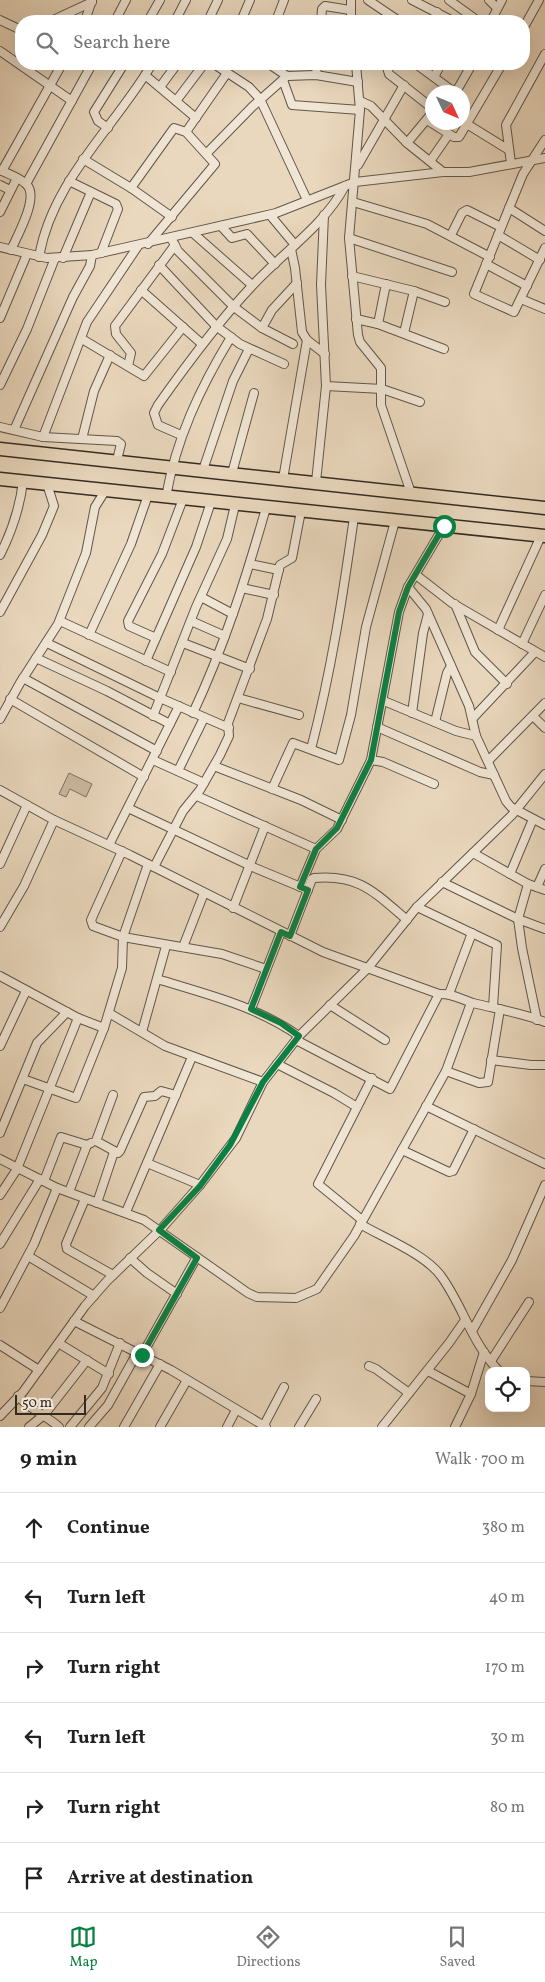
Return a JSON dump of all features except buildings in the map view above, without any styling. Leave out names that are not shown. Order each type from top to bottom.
[{"type":"main road","points":[[0,449],[545,507]]},
{"type":"main road","points":[[0,479],[543,536]]},
{"type":"street","points":[[118,15],[126,0]]},
{"type":"street","points":[[151,15],[160,0]]},
{"type":"street","points":[[178,15],[186,0]]},
{"type":"street","points":[[211,15],[218,0]]},
{"type":"street","points":[[244,15],[250,0]]},
{"type":"street","points":[[278,15],[284,0]]},
{"type":"street","points":[[350,15],[351,0]]},
{"type":"street","points":[[368,0],[390,15]]},
{"type":"street","points":[[412,0],[422,1],[442,15]]},
{"type":"street","points":[[449,0],[470,15]]},
{"type":"street","points":[[488,0],[498,8]]},
{"type":"street","points":[[494,15],[502,0]]},
{"type":"street","points":[[530,16],[539,0]]},
{"type":"street","points":[[63,15],[92,1]]},
{"type":"street","points":[[87,15],[92,1]]},
{"type":"street","points":[[322,15],[325,6],[350,10]]},
{"type":"street","points":[[0,20],[15,27]]},
{"type":"street","points":[[0,50],[15,61]]},
{"type":"street","points":[[511,163],[506,125],[545,54]]},
{"type":"street","points":[[28,70],[72,101]]},
{"type":"street","points":[[11,250],[32,200],[31,190],[17,178],[1,170],[59,70]]},
{"type":"street","points":[[26,184],[89,70]]},
{"type":"street","points":[[108,128],[98,121],[94,112],[120,70]]},
{"type":"street","points":[[39,257],[51,219],[69,181],[148,70]]},
{"type":"street","points":[[160,87],[173,70]]},
{"type":"street","points":[[176,101],[199,70]]},
{"type":"street","points":[[224,70],[249,87],[260,99],[307,200]]},
{"type":"street","points":[[316,70],[316,75]]},
{"type":"street","points":[[357,70],[360,110],[349,238],[356,319],[360,342],[381,368],[381,405],[411,493]]},
{"type":"street","points":[[388,70],[389,74],[425,102]]},
{"type":"street","points":[[424,70],[445,85]]},
{"type":"street","points":[[434,77],[438,70]]},
{"type":"street","points":[[459,85],[468,70]]},
{"type":"street","points":[[470,114],[498,70]]},
{"type":"street","points":[[186,132],[227,72]]},
{"type":"street","points":[[284,73],[316,75],[358,82]]},
{"type":"street","points":[[207,153],[284,73]]},
{"type":"street","points":[[284,73],[292,105],[360,110]]},
{"type":"street","points":[[145,75],[196,118]]},
{"type":"street","points":[[356,166],[404,85]]},
{"type":"street","points":[[360,101],[371,106],[407,143],[431,160],[442,172]]},
{"type":"street","points":[[407,143],[425,121]]},
{"type":"street","points":[[470,125],[509,150]]},
{"type":"street","points":[[132,188],[174,128],[186,132],[214,162],[214,167],[148,244]]},
{"type":"street","points":[[442,130],[456,138],[459,137],[462,130]]},
{"type":"street","points":[[431,160],[449,134]]},
{"type":"street","points":[[545,140],[523,174],[475,295],[512,313],[521,299],[545,248]]},
{"type":"street","points":[[0,247],[39,257],[59,258],[173,242],[193,233],[270,215],[355,182],[442,172],[469,172],[545,158]]},
{"type":"street","points":[[83,159],[132,188],[172,217]]},
{"type":"street","points":[[0,212],[17,178]]},
{"type":"street","points":[[14,430],[73,297],[118,209],[116,204],[69,181]]},
{"type":"street","points":[[0,185],[10,190]]},
{"type":"street","points":[[181,435],[158,425],[154,414],[158,405],[216,326],[252,286],[324,215],[345,186]]},
{"type":"street","points":[[0,385],[91,192]]},
{"type":"street","points":[[353,202],[427,224],[450,235],[527,286]]},
{"type":"street","points":[[509,208],[545,230]]},
{"type":"street","points":[[450,235],[462,213],[467,210],[501,227]]},
{"type":"street","points":[[270,215],[293,247],[302,332],[308,340],[325,354]]},
{"type":"street","points":[[316,482],[326,386],[321,285],[324,215]]},
{"type":"street","points":[[221,226],[232,238],[247,234],[275,264]]},
{"type":"street","points":[[193,233],[252,286]]},
{"type":"street","points":[[498,235],[540,260]]},
{"type":"street","points":[[349,238],[452,272]]},
{"type":"street","points":[[128,366],[130,353],[114,330],[173,242]]},
{"type":"street","points":[[173,242],[234,307],[262,328],[292,344]]},
{"type":"street","points":[[43,437],[87,322],[138,246]]},
{"type":"street","points":[[0,318],[27,254]]},
{"type":"street","points":[[159,265],[216,326],[249,349],[284,364]]},
{"type":"street","points":[[352,276],[414,291],[445,302]]},
{"type":"street","points":[[262,328],[272,310],[297,283]]},
{"type":"street","points":[[378,324],[386,284]]},
{"type":"street","points":[[141,290],[202,344]]},
{"type":"street","points":[[404,333],[414,291]]},
{"type":"street","points":[[521,299],[545,309]]},
{"type":"street","points":[[356,319],[378,324],[444,349]]},
{"type":"street","points":[[82,339],[144,376],[148,374],[183,327]]},
{"type":"street","points":[[166,497],[171,466],[181,435],[206,380],[231,337]]},
{"type":"street","points":[[283,479],[308,340]]},
{"type":"street","points":[[204,470],[233,380],[249,349]]},
{"type":"street","points":[[82,439],[92,398],[110,355]]},
{"type":"street","points":[[326,386],[382,389],[420,402]]},
{"type":"street","points":[[232,473],[254,393]]},
{"type":"street","points":[[0,427],[43,437],[117,441],[121,444],[116,460]]},
{"type":"street","points":[[0,555],[10,537],[20,502],[23,482]]},
{"type":"street","points":[[0,612],[42,535],[54,506],[47,484]]},
{"type":"street","points":[[0,719],[10,699],[60,621],[86,553],[95,507],[105,491]]},
{"type":"street","points":[[89,634],[131,544],[148,495]]},
{"type":"street","points":[[156,638],[129,626],[128,621],[165,546],[183,499]]},
{"type":"street","points":[[146,661],[198,542],[211,502]]},
{"type":"street","points":[[154,716],[191,621],[227,539],[235,504]]},
{"type":"street","points":[[192,712],[218,656],[250,564],[266,508]]},
{"type":"street","points":[[23,1079],[50,1090],[78,1097],[104,1028],[122,968],[123,937],[151,866],[187,805],[197,796],[229,736],[228,723],[250,669],[274,595],[281,564],[287,563],[292,558],[301,511]]},
{"type":"street","points":[[311,749],[323,704],[343,594],[354,516]]},
{"type":"street","points":[[272,789],[290,744],[295,742],[338,761],[340,758],[351,715],[366,626],[395,521]]},
{"type":"street","points":[[290,936],[316,849],[337,828],[342,820],[371,760],[384,701],[399,612],[408,587],[444,526]]},
{"type":"street","points":[[498,630],[543,536]]},
{"type":"street","points":[[250,564],[279,570]]},
{"type":"street","points":[[416,575],[455,604],[545,657]]},
{"type":"street","points":[[408,587],[428,614],[473,718],[476,736],[506,801],[516,810],[545,825]]},
{"type":"street","points":[[242,588],[274,595]]},
{"type":"street","points":[[522,644],[545,596]]},
{"type":"street","points":[[201,597],[233,614]]},
{"type":"street","points":[[455,604],[475,652],[507,684]]},
{"type":"street","points":[[412,713],[423,633],[428,614]]},
{"type":"street","points":[[60,621],[171,672]]},
{"type":"street","points":[[191,621],[225,636]]},
{"type":"street","points":[[47,643],[160,698],[229,728]]},
{"type":"street","points":[[183,643],[250,669]]},
{"type":"street","points":[[473,718],[507,684],[535,652]]},
{"type":"street","points":[[36,658],[107,691],[170,724]]},
{"type":"street","points":[[435,722],[447,673],[451,666]]},
{"type":"street","points":[[23,678],[157,751]]},
{"type":"street","points":[[238,698],[299,716]]},
{"type":"street","points":[[10,699],[144,777]]},
{"type":"street","points":[[384,701],[476,736]]},
{"type":"street","points":[[488,761],[545,703]]},
{"type":"street","points":[[109,846],[179,706]]},
{"type":"street","points":[[533,716],[545,728]]},
{"type":"street","points":[[178,771],[204,718]]},
{"type":"street","points":[[377,727],[480,772],[494,776]]},
{"type":"street","points":[[153,760],[204,783]]},
{"type":"street","points":[[371,760],[383,762],[434,784]]},
{"type":"street","points":[[214,766],[342,820]]},
{"type":"street","points":[[0,1416],[60,1344],[94,1296],[200,1186],[236,1138],[263,1082],[297,1038],[367,969],[417,907],[516,810],[545,774]]},
{"type":"street","points":[[0,790],[54,820],[122,851],[340,960],[439,994],[449,994],[541,1021]]},
{"type":"street","points":[[197,796],[316,849]]},
{"type":"street","points":[[0,864],[27,805]]},
{"type":"street","points":[[128,808],[304,888]]},
{"type":"street","points":[[510,874],[533,819]]},
{"type":"street","points":[[0,927],[24,886],[54,820]]},
{"type":"street","points":[[233,908],[265,826]]},
{"type":"street","points":[[122,851],[91,920],[93,926],[123,937],[166,946],[222,954],[266,970]]},
{"type":"street","points":[[472,853],[528,884],[545,890]]},
{"type":"street","points":[[537,887],[545,869]]},
{"type":"street","points":[[304,888],[313,878],[337,877],[354,880],[407,920]]},
{"type":"street","points":[[442,882],[518,919],[545,929]]},
{"type":"street","points":[[528,884],[518,919],[522,948],[541,1021]]},
{"type":"street","points":[[183,947],[204,893]]},
{"type":"street","points":[[417,907],[494,943],[498,949],[497,1008],[488,1082],[484,1084],[446,1071]]},
{"type":"street","points":[[251,1009],[281,932]]},
{"type":"street","points":[[449,994],[472,933]]},
{"type":"street","points":[[142,1032],[166,946]]},
{"type":"street","points":[[0,976],[78,1018],[104,1028]]},
{"type":"street","points":[[157,979],[251,1009],[281,1023],[297,1038],[390,1089],[439,994]]},
{"type":"street","points":[[0,1046],[26,990]]},
{"type":"street","points":[[0,1159],[57,1188],[144,1220],[253,1295],[303,1296],[317,1289],[361,1222],[446,1071],[471,1002]]},
{"type":"street","points":[[330,1005],[385,1040]]},
{"type":"street","points":[[0,1133],[37,1043],[67,1012]]},
{"type":"street","points":[[109,1013],[165,1046],[263,1082]]},
{"type":"street","points":[[0,1196],[17,1169],[78,1018]]},
{"type":"street","points":[[126,1212],[192,1057]]},
{"type":"street","points":[[491,1060],[545,1065]]},
{"type":"street","points":[[277,1064],[334,1093],[357,1108]]},
{"type":"street","points":[[372,1078],[318,1184],[361,1222],[432,1266],[441,1276],[484,1352],[496,1367]]},
{"type":"street","points":[[96,1142],[114,1152],[120,1151],[144,1097],[155,1096],[161,1091],[176,1095]]},
{"type":"street","points":[[0,1244],[42,1180],[61,1137],[87,1146],[96,1142],[114,1095]]},
{"type":"street","points":[[426,1106],[545,1164]]},
{"type":"street","points":[[402,1150],[449,1172],[453,1171],[474,1129]]},
{"type":"street","points":[[69,1192],[87,1146]]},
{"type":"street","points":[[97,1203],[114,1152]]},
{"type":"street","points":[[147,1163],[200,1186]]},
{"type":"street","points":[[472,1331],[512,1260],[545,1186]]},
{"type":"street","points":[[0,1308],[28,1256],[57,1188]]},
{"type":"street","points":[[85,1199],[66,1244],[67,1249],[114,1274]]},
{"type":"street","points":[[28,1256],[94,1296]]},
{"type":"street","points":[[130,1258],[177,1294]]},
{"type":"street","points":[[89,1427],[108,1405],[177,1294],[197,1258]]},
{"type":"street","points":[[491,1361],[529,1302]]},
{"type":"street","points":[[382,1427],[428,1371],[465,1320]]},
{"type":"street","points":[[74,1322],[160,1364],[264,1427],[284,1386]]},
{"type":"street","points":[[70,1427],[102,1388],[120,1343]]},
{"type":"street","points":[[60,1344],[109,1374]]},
{"type":"street","points":[[0,1345],[39,1370]]},
{"type":"street","points":[[455,1427],[471,1394],[484,1352]]},
{"type":"street","points":[[29,1427],[44,1415],[87,1360]]},
{"type":"street","points":[[124,1427],[160,1364]]},
{"type":"street","points":[[369,1366],[409,1393]]},
{"type":"street","points":[[428,1371],[471,1394]]},
{"type":"street","points":[[160,1427],[188,1380]]},
{"type":"street","points":[[530,1381],[545,1382]]},
{"type":"street","points":[[18,1396],[29,1408],[44,1415],[53,1425]]},
{"type":"street","points":[[299,1427],[316,1399]]},
{"type":"street","points":[[227,1427],[236,1410]]},
{"type":"shaded area","points":[[69,773],[92,784],[86,797],[70,789],[66,797],[59,794]]},
{"type":"route","points":[[142,1355],[197,1258],[159,1230],[200,1186],[236,1138],[263,1082],[299,1036],[281,1023],[251,1009],[281,932],[290,936],[308,890],[300,887],[313,854],[320,842],[337,828],[371,760],[384,701],[399,612],[408,587],[444,526]]}]
